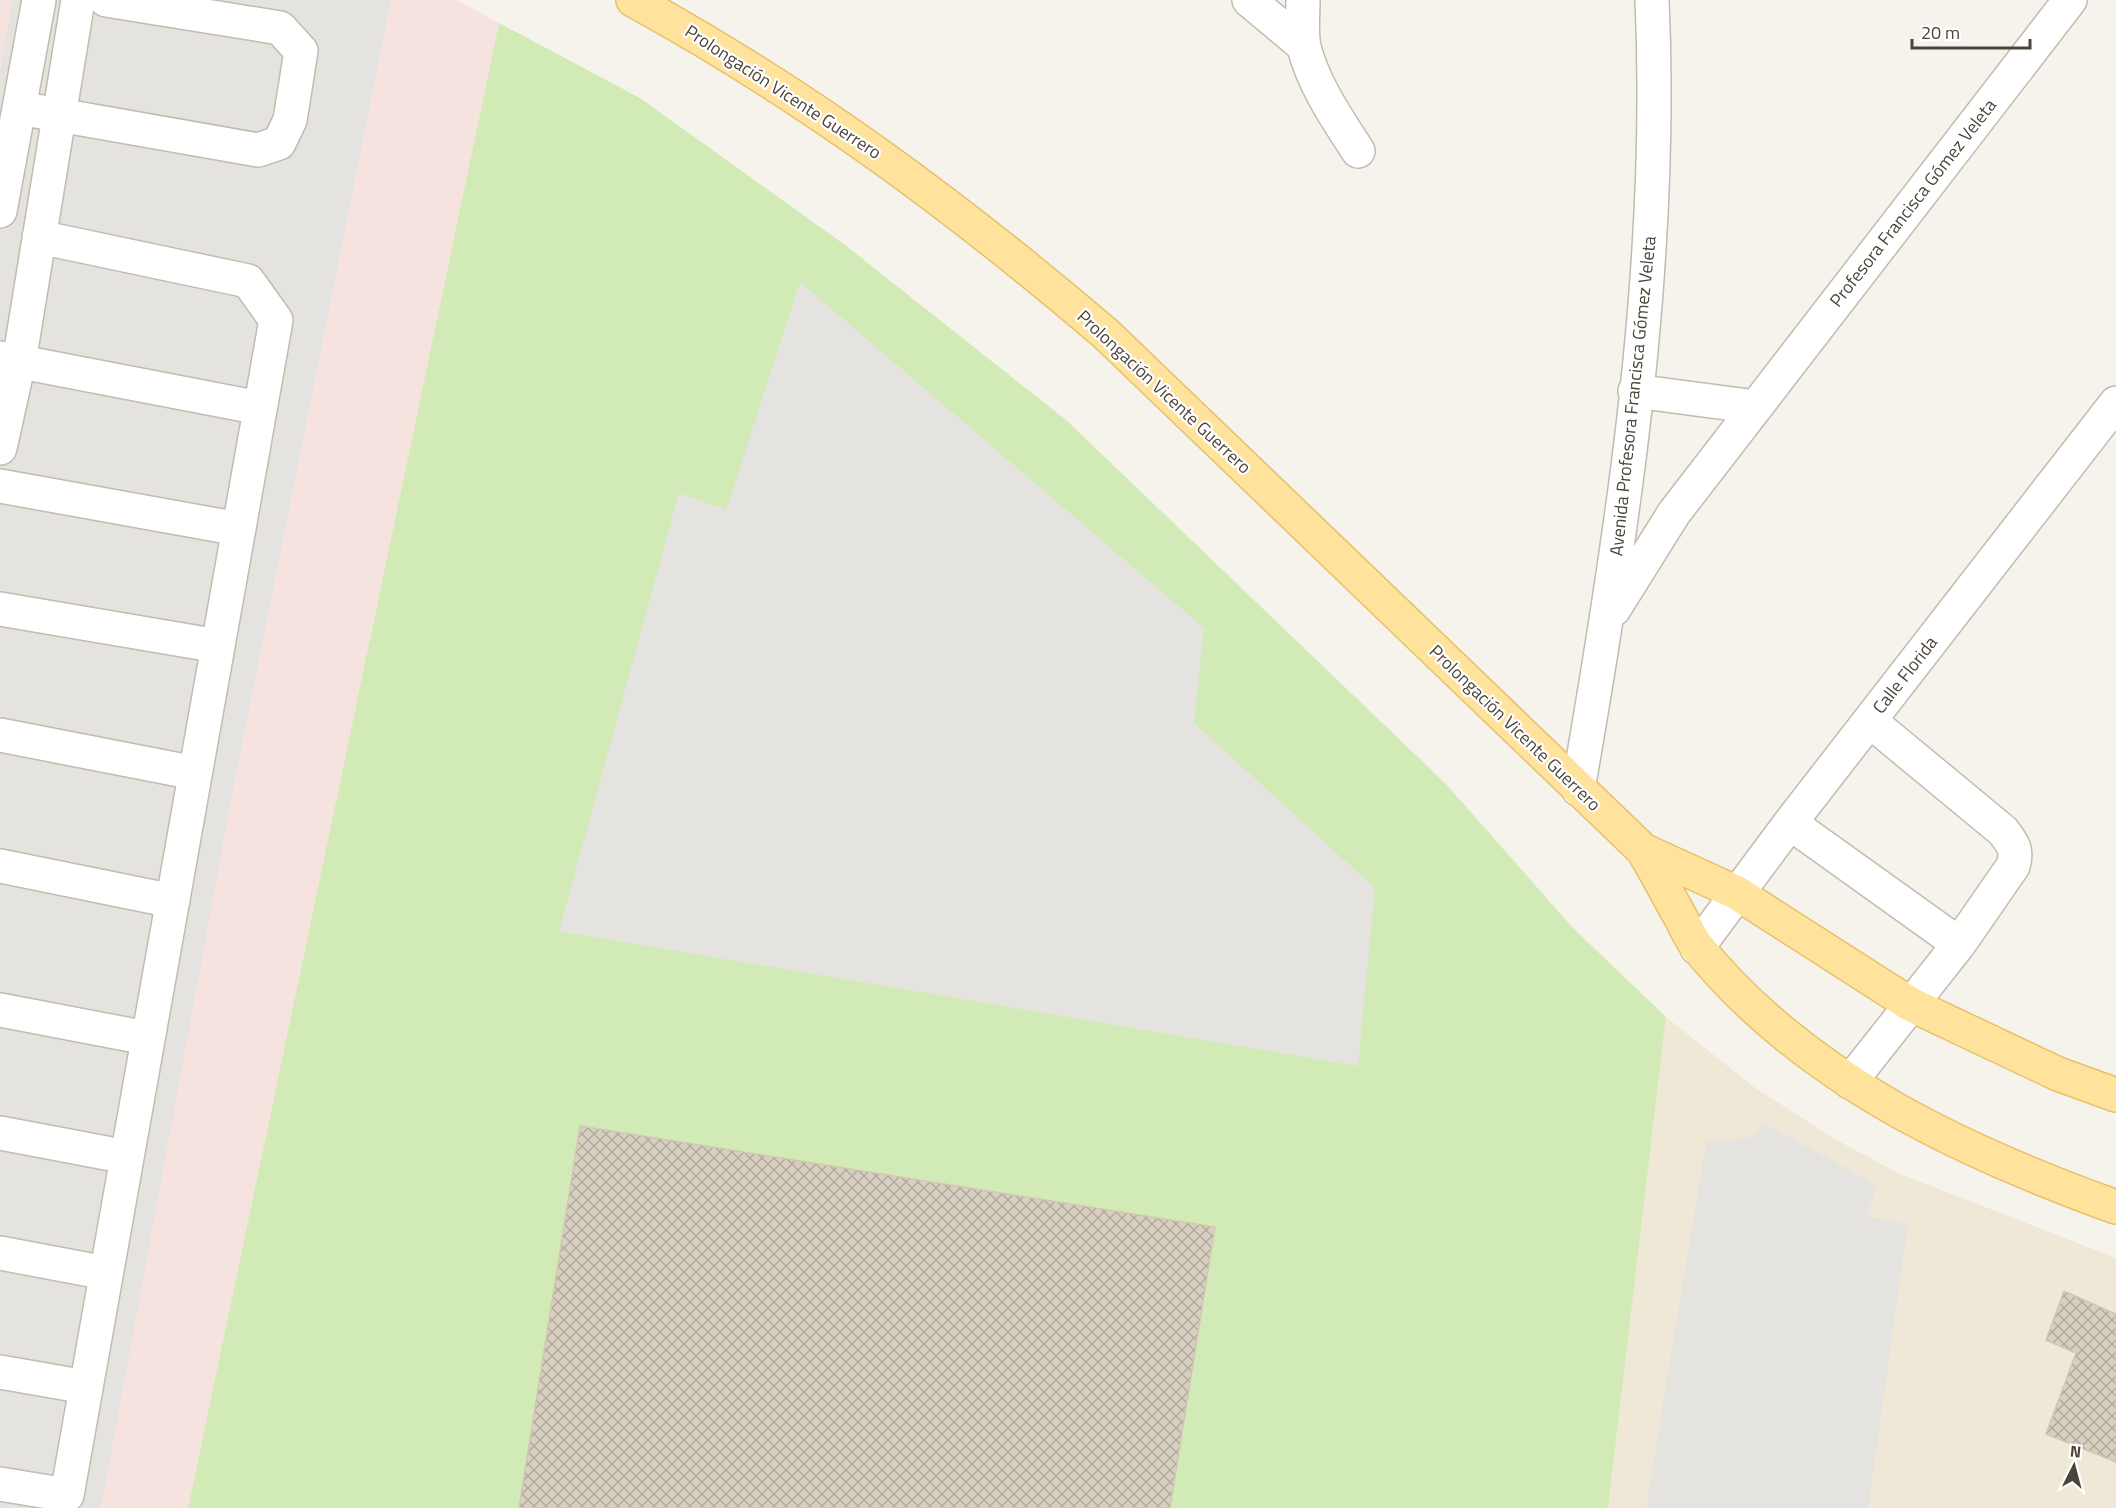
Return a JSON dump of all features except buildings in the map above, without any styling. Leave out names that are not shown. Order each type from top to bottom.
[{"type":"main road","name":"Prolongación Vicente Guerrero","points":[[633,0],[785,90],[879,153],[1033,271],[1177,399],[1643,850],[1697,948],[1765,1018],[1850,1082],[1949,1138],[2050,1183],[2116,1207]]},
{"type":"main road","name":"Prolongación Vicente Guerrero","points":[[1643,850],[1737,893],[1910,1004],[2058,1074],[2116,1095]]},
{"type":"street","points":[[0,211],[39,0]]},
{"type":"street","points":[[0,448],[9,360],[39,237],[78,0]]},
{"type":"street","points":[[19,108],[258,150],[279,143],[290,120],[301,51],[280,28],[106,0]]},
{"type":"street","points":[[1249,0],[1308,57]]},
{"type":"street","points":[[1303,0],[1308,57],[1335,114],[1358,151]]},
{"type":"street","name":"Avenida Profesora Francisca Gómez Veleta","points":[[1578,789],[1608,618],[1648,271],[1655,161],[1652,0]]},
{"type":"street","name":"Profesora Francisca Gómez Veleta","points":[[1608,618],[1674,513],[2070,0]]},
{"type":"street","points":[[0,1484],[66,1495],[276,320],[248,281],[39,237]]},
{"type":"street","points":[[9,360],[260,408]]},
{"type":"street","points":[[1635,391],[1756,407]]},
{"type":"street","name":"Calle Florida","points":[[1697,948],[1790,823],[2116,403]]},
{"type":"street","points":[[0,486],[239,530]]},
{"type":"street","points":[[0,609],[218,646]]},
{"type":"street","points":[[1850,1082],[1959,944],[2013,866],[2017,855],[2013,844],[2003,831],[1870,721]]},
{"type":"street","points":[[0,735],[195,773]]},
{"type":"street","points":[[1790,823],[1959,944]]},
{"type":"street","points":[[0,866],[172,901]]},
{"type":"street","points":[[0,1010],[147,1038]]},
{"type":"street","points":[[0,1133],[127,1157]]},
{"type":"street","points":[[0,1253],[106,1273]]},
{"type":"street","points":[[0,1372],[86,1387]]},
{"type":"shaded area","points":[[0,0],[457,0],[499,23],[188,1508],[0,1508]]},
{"type":"shaded area","points":[[13,0],[391,0],[232,795],[101,1508],[0,1508],[0,70]]},
{"type":"shaded area","points":[[800,282],[1204,628],[1194,723],[1375,888],[1358,1066],[559,931],[679,493],[726,510]]},
{"type":"shaded area","points":[[1666,1017],[1754,1087],[1833,1138],[1898,1173],[2116,1258],[2116,1508],[1608,1508]]},
{"type":"shaded area","points":[[1765,1124],[1877,1185],[1867,1217],[1908,1224],[1868,1508],[1646,1508],[1706,1142],[1748,1138]]},
{"type":"green space","points":[[499,23],[640,98],[845,245],[1066,420],[1446,784],[1573,928],[1666,1017],[1608,1508],[188,1508]]}]
